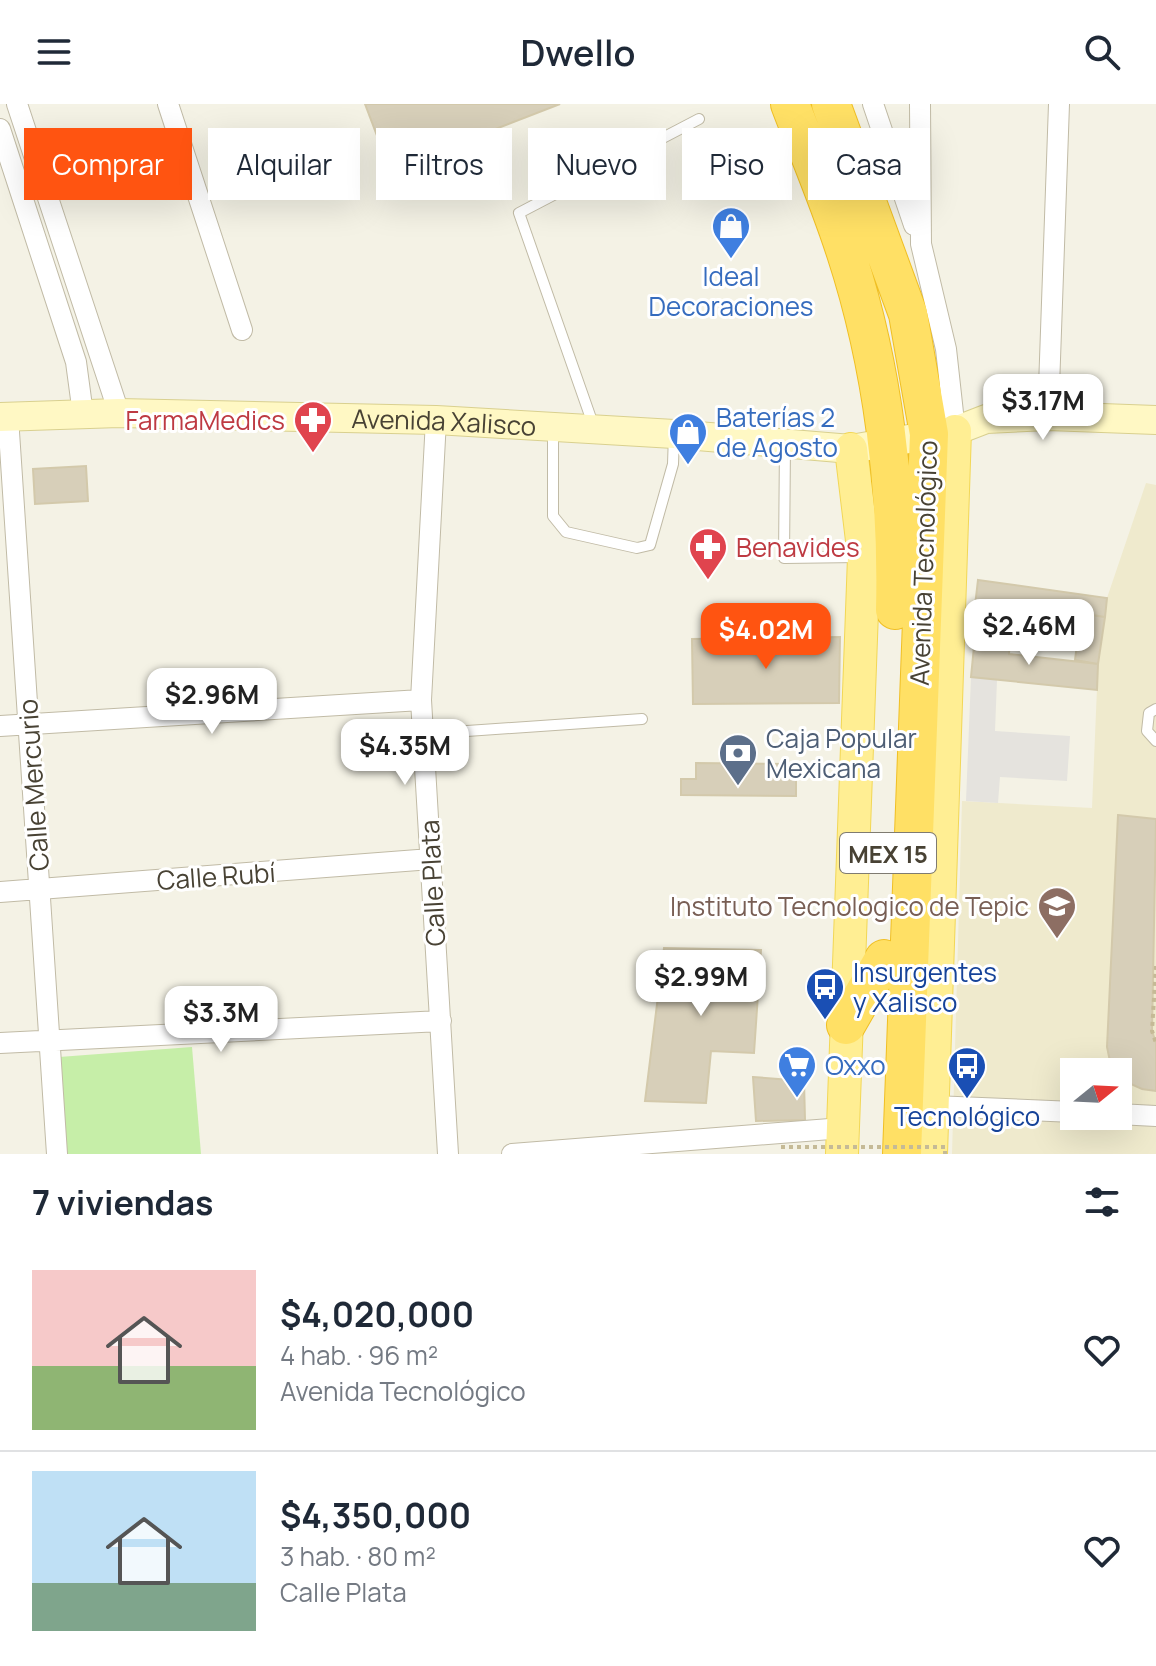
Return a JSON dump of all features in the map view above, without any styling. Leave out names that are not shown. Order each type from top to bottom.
[{"type":"highway","name":"Avenida Tecnológico","points":[[790,104],[846,253],[865,318],[876,378],[869,446],[896,552],[876,1154]]},
{"type":"highway","name":"Avenida Tecnológico","points":[[831,104],[892,263],[942,433],[902,1154]]},
{"type":"highway","points":[[846,1025],[884,959]]},
{"type":"main road","name":"Avenida Tecnológico","points":[[931,1154],[942,433]]},
{"type":"main road","name":"Avenida Tecnológico","points":[[843,1141],[869,446]]},
{"type":"street","points":[[17,104],[119,413]]},
{"type":"street","points":[[168,104],[242,330]]},
{"type":"street","points":[[873,104],[921,244],[946,349],[942,433]]},
{"type":"street","points":[[920,104],[921,244]]},
{"type":"street","points":[[1048,416],[1059,104]]},
{"type":"street","points":[[0,129],[76,362],[83,414]]},
{"type":"street","name":"Avenida Xalisco","points":[[4,417],[119,413],[436,420],[785,444],[869,446],[942,433],[986,419],[1048,416],[1156,420]]},
{"type":"street","name":"Calle Mercurio","points":[[4,417],[8,529],[29,725],[57,1154]]},
{"type":"street","name":"Calle Plata","points":[[436,420],[421,700],[448,1154]]},
{"type":"street","points":[[0,726],[421,700]]},
{"type":"street","name":"Calle Rubí","points":[[0,892],[431,859]]},
{"type":"street","points":[[0,1043],[441,1021]]},
{"type":"street","points":[[933,1106],[1060,1111]]},
{"type":"street","points":[[1132,1115],[1156,1116]]},
{"type":"street","points":[[512,1154],[843,1141]]},
{"type":"lane","points":[[595,429],[519,213],[699,119]]},
{"type":"lane","points":[[553,426],[553,516],[566,532],[637,548],[650,545],[673,464],[674,434]]},
{"type":"lane","points":[[785,444],[784,558],[864,557]]},
{"type":"lane","points":[[1156,709],[1149,713],[1147,731],[1156,741]]},
{"type":"lane","points":[[424,734],[642,719]]},
{"type":"path","points":[[1156,966],[1152,1031],[1156,1043]]},
{"type":"path","points":[[781,1147],[945,1147],[945,1154]]},
{"type":"shaded area","name":"Instituto Tecnologico de Tepic","points":[[1146,483],[1156,485],[1156,1154],[952,1154],[962,801],[1092,808],[1098,664],[1107,598]]},
{"type":"shaded area","points":[[971,677],[997,680],[995,731],[1070,736],[1067,781],[1000,777],[998,803],[966,801]]},
{"type":"green space","points":[[192,1047],[201,1154],[65,1154],[59,1057]]},
{"type":"building","points":[[365,104],[560,104],[498,128],[376,128],[376,133]]},
{"type":"building","points":[[86,466],[88,501],[35,504],[33,469]]},
{"type":"building","points":[[978,580],[1107,598],[1105,617],[1026,605],[1025,613],[975,606]]},
{"type":"building","points":[[1081,613],[1105,617],[1098,664],[1075,660]]},
{"type":"building","points":[[975,636],[1010,639],[1009,654],[1098,664],[1097,690],[971,677]]},
{"type":"building","points":[[840,637],[839,703],[693,704],[692,639]]},
{"type":"building","name":"Caja Popular Mexicana","points":[[696,763],[796,764],[796,796],[681,795],[681,779],[696,779]]},
{"type":"building","points":[[1118,815],[1156,819],[1152,1031],[1156,1043],[1156,1091],[1132,1084],[1132,1058],[1109,1058],[1107,1047]]},
{"type":"building","points":[[664,948],[761,950],[754,1053],[711,1051],[706,1103],[645,1101]]},
{"type":"building","name":"Oxxo","points":[[753,1077],[804,1081],[805,1120],[756,1121]]},
{"type":"place","name":"Ideal Decoraciones","points":[[731,260]]},
{"type":"place","name":"FarmaMedics","points":[[313,454]]},
{"type":"place","name":"Baterías 2 de Agosto","points":[[688,466]]},
{"type":"place","name":"Benavides","points":[[708,581]]},
{"type":"place","name":"Caja Popular Mexicana","points":[[738,787]]},
{"type":"place","name":"Instituto Tecnologico de Tepic","points":[[1057,940]]},
{"type":"place","name":"Insurgentes y Xalisco","points":[[825,1021]]},
{"type":"place","name":"Oxxo","points":[[797,1099]]},
{"type":"place","name":"Tecnológico","points":[[967,1100]]}]
